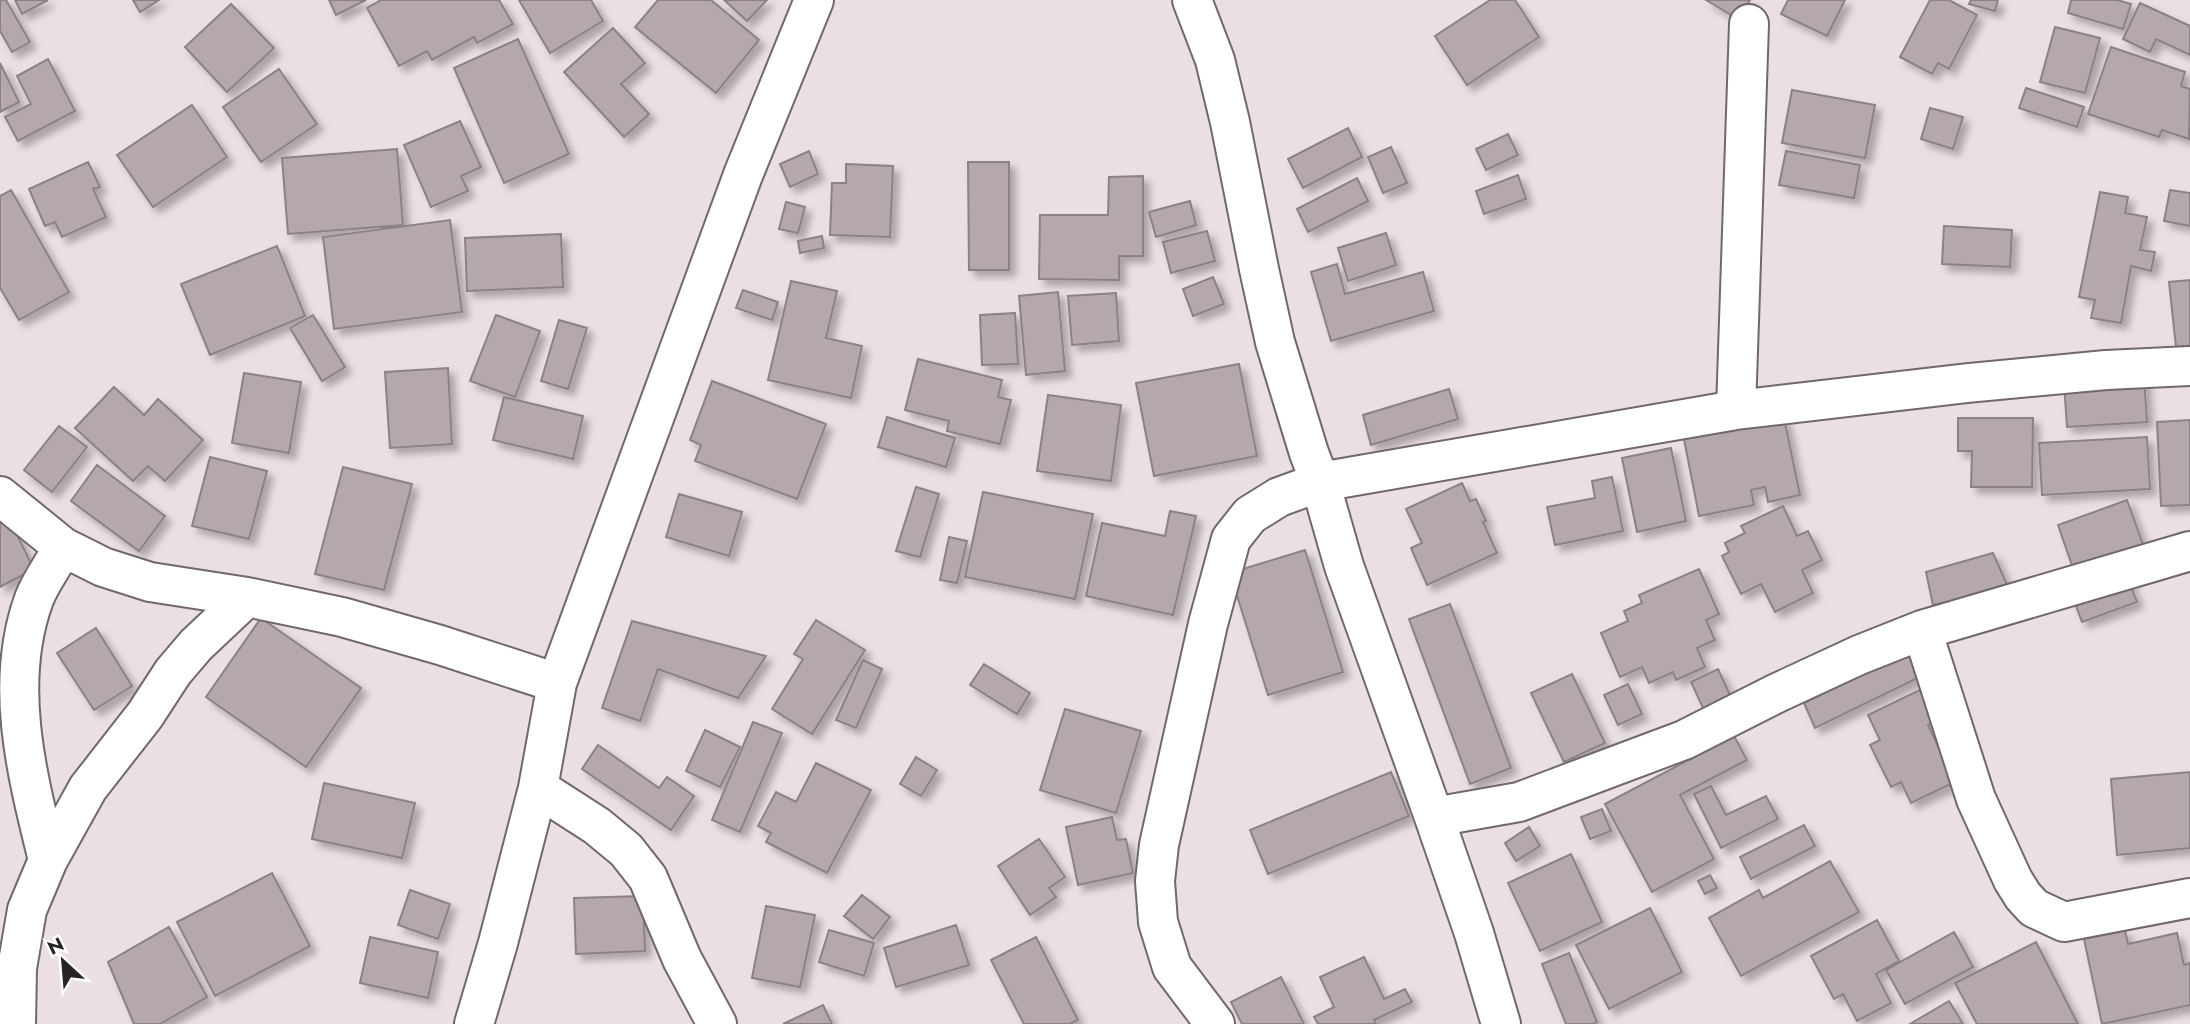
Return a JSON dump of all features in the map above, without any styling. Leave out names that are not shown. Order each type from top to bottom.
[{"type":"street","points":[[474,1024],[538,788],[556,683],[743,175],[814,0]]},
{"type":"street","points":[[1192,0],[1215,61],[1227,109],[1276,342],[1344,566],[1474,933],[1501,1024]]},
{"type":"street","points":[[1736,410],[1749,24]]},
{"type":"street","points":[[1215,1024],[1172,967],[1158,922],[1155,881],[1158,845],[1208,624],[1231,539],[1250,515],[1279,497],[1320,482],[1736,410],[1968,383],[2106,370],[2190,366]]},
{"type":"street","points":[[0,496],[63,547],[103,567],[150,582],[247,597],[342,617],[440,645],[556,683]]},
{"type":"street","points":[[47,860],[24,749],[19,690],[21,645],[35,597],[63,547]]},
{"type":"street","points":[[1434,817],[1519,802],[1684,740],[1788,687],[1922,630],[2190,551]]},
{"type":"street","points":[[16,1024],[17,968],[27,910],[47,860],[88,788],[145,715],[173,672],[247,597]]},
{"type":"street","points":[[1922,630],[1976,799],[2013,880],[2034,908],[2064,922],[2190,898]]},
{"type":"street","points":[[538,788],[597,826],[626,850],[648,878],[682,959],[717,1024]]},
{"type":"building","points":[[0,0],[6,0],[30,42],[12,52],[0,31]]},
{"type":"building","points":[[15,0],[48,0],[22,14]]},
{"type":"building","points":[[133,0],[159,0],[140,12]]},
{"type":"building","points":[[329,0],[366,0],[336,15]]},
{"type":"building","points":[[381,0],[499,0],[513,24],[477,43],[474,37],[432,60],[427,51],[399,66],[367,8]]},
{"type":"building","points":[[519,0],[591,0],[603,21],[550,53]]},
{"type":"building","points":[[658,0],[711,0],[759,40],[716,93],[635,27]]},
{"type":"building","points":[[724,0],[767,0],[747,21]]},
{"type":"building","points":[[1490,0],[1515,0],[1539,37],[1467,85],[1435,36]]},
{"type":"building","points":[[1706,0],[1750,0],[1738,19]]},
{"type":"building","points":[[1788,0],[1845,0],[1827,36],[1781,14]]},
{"type":"building","points":[[1930,0],[1949,0],[1977,15],[1949,69],[1938,63],[1932,74],[1900,57]]},
{"type":"building","points":[[1971,0],[1998,0],[1995,11],[1969,4]]},
{"type":"building","points":[[2071,0],[2117,0],[2131,4],[2123,29],[2068,13]]},
{"type":"building","points":[[2140,3],[2190,26],[2190,55],[2156,39],[2150,52],[2123,39]]},
{"type":"building","points":[[231,4],[274,48],[227,92],[185,47]]},
{"type":"building","points":[[2055,27],[2100,38],[2085,93],[2040,82]]},
{"type":"building","points":[[613,28],[645,63],[621,84],[649,114],[624,137],[564,72]]},
{"type":"building","points":[[518,39],[569,154],[504,183],[454,68]]},
{"type":"building","points":[[2111,47],[2185,72],[2181,86],[2190,89],[2189,139],[2162,130],[2159,137],[2088,114]]},
{"type":"building","points":[[48,59],[75,111],[18,141],[5,117],[31,104],[17,76]]},
{"type":"building","points":[[0,63],[19,102],[0,112]]},
{"type":"building","points":[[279,69],[317,124],[261,162],[223,107]]},
{"type":"building","points":[[2026,88],[2084,107],[2077,127],[2019,108]]},
{"type":"building","points":[[1792,90],[1875,105],[1865,158],[1782,143]]},
{"type":"building","points":[[192,105],[227,157],[153,207],[117,155]]},
{"type":"building","points":[[1930,108],[1963,117],[1953,149],[1921,139]]},
{"type":"building","points":[[460,121],[481,167],[461,176],[468,191],[431,207],[404,145]]},
{"type":"building","points":[[1348,128],[1362,157],[1303,188],[1288,159]]},
{"type":"building","points":[[1508,134],[1518,155],[1486,170],[1476,149]]},
{"type":"building","points":[[1391,147],[1407,183],[1383,193],[1368,157]]},
{"type":"building","points":[[397,149],[403,225],[288,234],[282,158]]},
{"type":"building","points":[[809,151],[818,174],[790,187],[780,164]]},
{"type":"building","points":[[1786,151],[1860,165],[1854,198],[1779,185]]},
{"type":"building","points":[[88,162],[100,187],[93,189],[106,217],[62,237],[55,222],[45,226],[29,189]]},
{"type":"building","points":[[968,162],[1009,162],[1009,270],[969,270]]},
{"type":"building","points":[[846,164],[893,166],[890,237],[830,235],[832,183],[846,183]]},
{"type":"building","points":[[1518,175],[1526,199],[1484,214],[1476,191]]},
{"type":"building","points":[[1143,176],[1143,256],[1119,256],[1119,280],[1039,279],[1040,215],[1108,215],[1109,177]]},
{"type":"building","points":[[1357,178],[1368,201],[1308,232],[1297,209]]},
{"type":"building","points":[[11,190],[69,292],[19,320],[0,288],[0,196]]},
{"type":"building","points":[[2170,190],[2190,193],[2190,226],[2164,221]]},
{"type":"building","points":[[2100,192],[2128,197],[2125,213],[2147,217],[2140,250],[2155,252],[2151,271],[2131,266],[2121,323],[2091,318],[2095,300],[2079,297]]},
{"type":"building","points":[[1190,201],[1196,225],[1156,237],[1149,212]]},
{"type":"building","points":[[786,202],[805,207],[798,233],[779,229]]},
{"type":"building","points":[[450,220],[462,312],[334,329],[323,237]]},
{"type":"building","points":[[1944,226],[2012,230],[2010,267],[1942,264]]},
{"type":"building","points":[[1207,231],[1215,261],[1171,273],[1163,242]]},
{"type":"building","points":[[1386,233],[1396,265],[1348,281],[1338,248]]},
{"type":"building","points":[[561,234],[563,287],[467,291],[465,238]]},
{"type":"building","points":[[822,236],[824,248],[800,253],[798,241]]},
{"type":"building","points":[[277,246],[305,316],[210,355],[181,284]]},
{"type":"building","points":[[1337,264],[1345,294],[1423,272],[1434,311],[1331,341],[1311,272]]},
{"type":"building","points":[[1213,277],[1224,304],[1193,316],[1183,289]]},
{"type":"building","points":[[2190,280],[2190,346],[2176,347],[2169,282]]},
{"type":"building","points":[[791,281],[837,291],[826,338],[862,346],[851,398],[768,380]]},
{"type":"building","points":[[743,290],[778,302],[772,320],[736,308]]},
{"type":"building","points":[[1058,292],[1065,371],[1026,375],[1019,296]]},
{"type":"building","points":[[1116,293],[1119,341],[1072,345],[1068,296]]},
{"type":"building","points":[[1015,313],[1018,364],[982,365],[980,315]]},
{"type":"building","points":[[313,315],[345,367],[322,381],[290,328]]},
{"type":"building","points":[[496,315],[540,331],[515,397],[470,381]]},
{"type":"building","points":[[559,320],[587,328],[568,389],[541,381]]},
{"type":"building","points":[[918,359],[1002,380],[998,397],[1011,400],[1000,444],[947,431],[949,421],[905,410]]},
{"type":"building","points":[[1239,364],[1257,456],[1154,476],[1136,383]]},
{"type":"building","points":[[448,368],[452,444],[390,448],[385,372]]},
{"type":"building","points":[[244,373],[301,382],[289,453],[232,443]]},
{"type":"building","points":[[2144,377],[2147,422],[2067,427],[2064,383]]},
{"type":"building","points":[[712,381],[826,424],[797,499],[695,461],[701,445],[690,440]]},
{"type":"building","points":[[114,387],[144,415],[158,399],[203,440],[165,481],[148,466],[133,481],[75,428]]},
{"type":"building","points":[[1449,389],[1458,419],[1371,445],[1363,415]]},
{"type":"building","points":[[1048,395],[1121,405],[1111,481],[1037,471]]},
{"type":"building","points":[[504,397],[583,416],[573,459],[493,440]]},
{"type":"building","points":[[887,417],[955,438],[946,467],[878,447]]},
{"type":"building","points":[[1784,418],[1800,495],[1768,502],[1765,487],[1751,490],[1754,505],[1699,516],[1683,434]]},
{"type":"building","points":[[1958,418],[2033,418],[2032,487],[1971,487],[1972,451],[1958,451]]},
{"type":"building","points":[[2190,420],[2190,505],[2161,506],[2157,422]]},
{"type":"building","points":[[59,426],[87,447],[52,492],[24,470]]},
{"type":"building","points":[[2147,437],[2150,489],[2042,495],[2039,443]]},
{"type":"building","points":[[1671,448],[1686,521],[1637,532],[1622,458]]},
{"type":"building","points":[[210,457],[267,471],[249,539],[192,526]]},
{"type":"building","points":[[97,465],[165,516],[139,551],[71,501]]},
{"type":"building","points":[[343,467],[412,484],[384,590],[315,574]]},
{"type":"building","points":[[1612,477],[1623,531],[1555,545],[1547,507],[1595,498],[1592,481]]},
{"type":"building","points":[[1462,483],[1470,501],[1476,499],[1497,553],[1427,585],[1411,548],[1422,543],[1406,509]]},
{"type":"building","points":[[916,487],[939,494],[920,557],[896,551]]},
{"type":"building","points":[[983,492],[1093,514],[1075,599],[965,577]]},
{"type":"building","points":[[679,494],[742,512],[729,556],[666,537]]},
{"type":"building","points":[[2127,500],[2145,550],[2075,574],[2058,525]]},
{"type":"building","points":[[1783,506],[1797,536],[1808,531],[1822,560],[1802,570],[1813,593],[1775,612],[1761,584],[1741,594],[1722,556],[1729,552],[1725,543],[1745,533],[1741,526]]},
{"type":"building","points":[[1170,511],[1196,516],[1173,615],[1086,596],[1102,523],[1165,536]]},
{"type":"building","points":[[9,519],[34,569],[0,587],[0,524]]},
{"type":"building","points":[[949,537],[967,541],[957,583],[940,580]]},
{"type":"building","points":[[1305,550],[1343,672],[1268,695],[1230,573]]},
{"type":"building","points":[[1993,553],[2009,589],[1933,605],[1926,572]]},
{"type":"building","points":[[1699,569],[1719,614],[1706,620],[1715,640],[1697,648],[1705,667],[1676,680],[1673,672],[1649,683],[1642,667],[1620,677],[1601,633],[1628,621],[1624,611],[1642,603],[1639,595]]},
{"type":"building","points":[[2126,574],[2137,602],[2082,622],[2072,595]]},
{"type":"building","points":[[1450,604],[1511,768],[1470,784],[1409,619]]},
{"type":"building","points":[[261,618],[361,688],[306,767],[206,697]]},
{"type":"building","points":[[816,620],[865,650],[812,734],[772,709],[803,659],[794,654]]},
{"type":"building","points":[[632,621],[766,656],[738,698],[658,669],[640,721],[602,708]]},
{"type":"building","points":[[96,628],[132,686],[94,710],[57,653]]},
{"type":"building","points":[[1916,648],[1928,673],[1815,728],[1804,703]]},
{"type":"building","points":[[863,660],[882,669],[856,728],[836,720]]},
{"type":"building","points":[[984,664],[1030,693],[1017,714],[970,685]]},
{"type":"building","points":[[1718,669],[1731,697],[1704,710],[1691,682]]},
{"type":"building","points":[[1572,674],[1605,743],[1564,762],[1531,693]]},
{"type":"building","points":[[1628,684],[1642,714],[1618,725],[1604,695]]},
{"type":"building","points":[[1930,685],[1945,716],[1928,725],[1955,782],[1911,803],[1901,782],[1891,787],[1870,745],[1880,740],[1868,715]]},
{"type":"building","points":[[1065,709],[1141,731],[1116,813],[1040,790]]},
{"type":"building","points":[[753,722],[782,733],[740,832],[712,820]]},
{"type":"building","points":[[705,730],[740,747],[720,787],[686,771]]},
{"type":"building","points":[[1734,736],[1747,760],[1680,795],[1714,859],[1652,892],[1605,804]]},
{"type":"building","points":[[598,745],[659,788],[667,777],[694,796],[671,830],[582,769]]},
{"type":"building","points":[[916,757],[937,770],[921,796],[900,784]]},
{"type":"building","points":[[816,763],[871,790],[827,873],[766,842],[771,833],[758,826],[776,792],[796,802]]},
{"type":"building","points":[[1391,772],[1409,816],[1268,874],[1250,830]]},
{"type":"building","points":[[2190,772],[2190,848],[2117,855],[2111,779]]},
{"type":"building","points":[[324,783],[415,803],[402,858],[312,839]]},
{"type":"building","points":[[1711,786],[1726,815],[1766,796],[1778,819],[1721,848],[1694,794]]},
{"type":"building","points":[[1602,809],[1611,831],[1590,839],[1581,817]]},
{"type":"building","points":[[1112,817],[1117,840],[1126,839],[1133,873],[1078,885],[1066,827]]},
{"type":"building","points":[[1804,825],[1815,846],[1751,879],[1740,857]]},
{"type":"building","points":[[1529,827],[1540,846],[1516,861],[1505,843]]},
{"type":"building","points":[[1039,839],[1065,877],[1049,888],[1056,897],[1030,915],[998,866]]},
{"type":"building","points":[[1571,854],[1602,922],[1540,951],[1508,883]]},
{"type":"building","points":[[1830,861],[1859,912],[1741,976],[1709,918],[1759,890],[1763,898]]},
{"type":"building","points":[[272,873],[310,946],[215,996],[177,922]]},
{"type":"building","points":[[1710,875],[1717,888],[1705,894],[1698,881]]},
{"type":"building","points":[[410,890],[450,904],[438,939],[398,925]]},
{"type":"building","points":[[862,895],[890,917],[873,939],[844,916]]},
{"type":"building","points":[[643,896],[645,951],[576,954],[574,898]]},
{"type":"building","points":[[766,906],[815,915],[800,987],[752,978]]},
{"type":"building","points":[[1650,908],[1682,972],[1609,1009],[1576,945]]},
{"type":"building","points":[[1877,920],[1899,961],[1876,974],[1891,1003],[1857,1021],[1843,994],[1834,999],[1811,956]]},
{"type":"building","points":[[956,925],[969,965],[896,987],[884,948]]},
{"type":"building","points":[[169,927],[207,997],[160,1024],[134,1024],[108,962]]},
{"type":"building","points":[[829,930],[874,943],[864,976],[819,962]]},
{"type":"building","points":[[2125,930],[2128,944],[2177,933],[2184,965],[2190,963],[2190,1005],[2102,1024],[2084,939]]},
{"type":"building","points":[[1954,932],[1973,967],[1905,1004],[1886,970]]},
{"type":"building","points":[[370,937],[438,952],[428,998],[360,983]]},
{"type":"building","points":[[1036,937],[1078,1020],[1069,1024],[1024,1024],[991,960]]},
{"type":"building","points":[[2036,942],[2078,1024],[1977,1024],[1955,983]]},
{"type":"building","points":[[1569,953],[1597,1022],[1593,1024],[1566,1024],[1542,964]]},
{"type":"building","points":[[1364,957],[1384,999],[1405,989],[1412,1002],[1374,1020],[1376,1024],[1318,1024],[1314,1017],[1334,1007],[1320,977]]},
{"type":"building","points":[[1281,977],[1304,1024],[1242,1024],[1231,1002]]},
{"type":"building","points":[[1949,1001],[1963,1024],[1910,1024]]},
{"type":"building","points":[[823,1005],[832,1024],[783,1024]]}]
